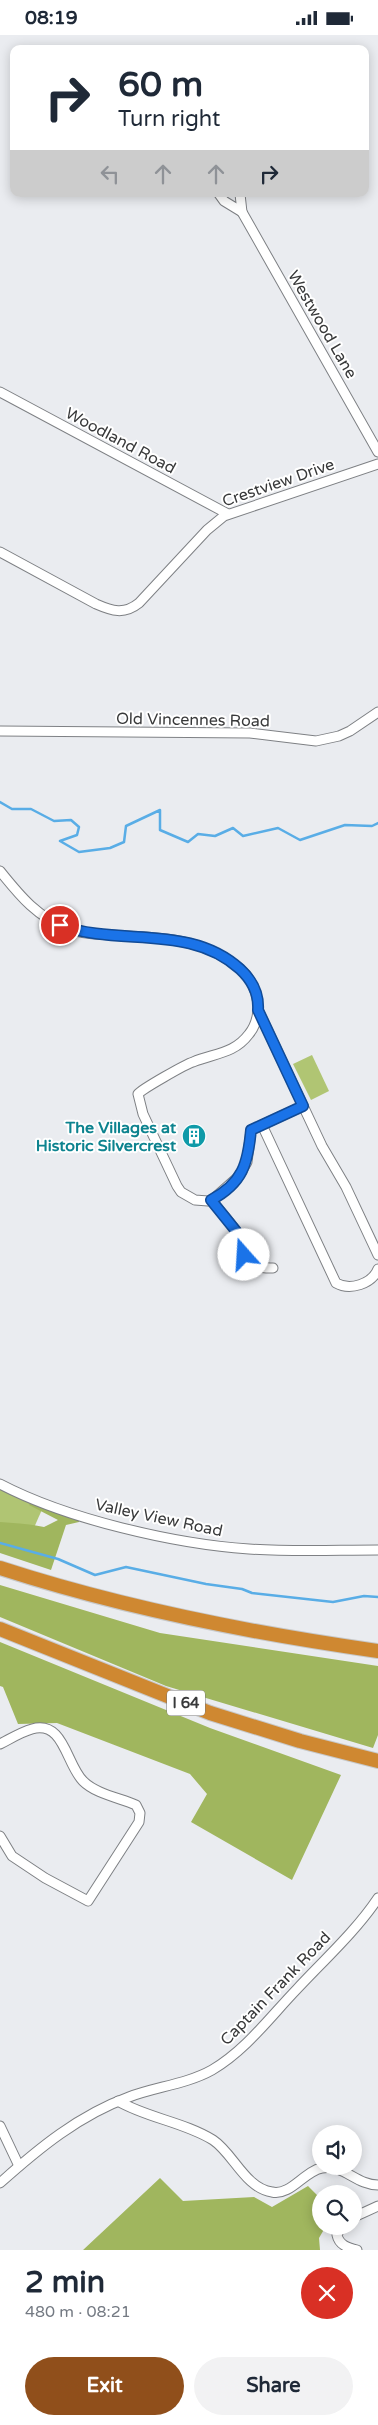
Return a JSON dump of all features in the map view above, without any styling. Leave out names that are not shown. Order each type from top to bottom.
[{"type":"highway","points":[[0,1568],[167,1613],[258,1633],[378,1651]]},
{"type":"highway","name":"I 64","points":[[0,1629],[210,1713],[292,1739],[378,1761]]},
{"type":"street","name":"Westwood Lane","points":[[221,197],[224,201],[242,212]]},
{"type":"street","name":"Westwood Lane","points":[[240,197],[242,212],[378,452]]},
{"type":"street","name":"Woodland Road","points":[[0,392],[228,514]]},
{"type":"street","name":"Crestview Drive","points":[[0,553],[96,604],[110,610],[125,611],[139,603],[207,530],[228,514],[378,464]]},
{"type":"street","name":"Old Vincennes Road","points":[[0,731],[250,733],[316,741],[350,731],[378,712]]},
{"type":"street","points":[[0,871],[29,905],[60,925],[85,933],[173,939],[197,945],[219,954],[237,966],[250,980],[257,996],[258,1010],[256,1022],[243,1041],[229,1051],[189,1063],[144,1088],[137,1098],[181,1192],[195,1201],[211,1200],[222,1192],[244,1169],[247,1162],[251,1130],[303,1106]]},
{"type":"street","points":[[258,1010],[303,1106],[378,1255]]},
{"type":"street","points":[[262,1125],[336,1283],[342,1286],[356,1286],[372,1278],[378,1269]]},
{"type":"street","points":[[211,1200],[236,1231],[244,1255],[250,1264],[262,1269],[273,1269]]},
{"type":"street","name":"Valley View Road","points":[[0,1484],[56,1507],[110,1524],[185,1541],[272,1551],[378,1550]]},
{"type":"street","points":[[0,1744],[31,1729],[46,1727],[57,1734],[81,1780],[89,1787],[136,1805],[140,1813],[139,1822],[88,1901],[45,1878],[12,1856],[0,1836]]},
{"type":"street","name":"Captain Frank Road","points":[[0,2183],[73,2124],[118,2101],[198,2076],[231,2056],[260,2029],[326,1959],[378,1898]]},
{"type":"street","points":[[118,2101],[214,2141],[249,2178],[265,2190],[282,2191],[316,2169],[327,2167],[341,2169],[363,2183],[378,2185]]},
{"type":"street","points":[[0,2126],[19,2167]]},
{"type":"street","points":[[362,2213],[378,2206]]},
{"type":"street","points":[[337,2235],[339,2241],[346,2247],[356,2250]]},
{"type":"green space","points":[[312,1055],[329,1091],[311,1100],[293,1064]]},
{"type":"green space","points":[[0,1487],[44,1505],[22,1555],[0,1547]]},
{"type":"green space","points":[[31,1502],[79,1518],[79,1522],[66,1525],[51,1570],[0,1553],[0,1522],[44,1527],[58,1520],[29,1505]]},
{"type":"green space","points":[[0,1585],[160,1633],[378,1666],[378,1735],[373,1748],[166,1686],[0,1617]]},
{"type":"green space","points":[[0,1642],[210,1728],[341,1775],[292,1880],[191,1822],[207,1794],[190,1774],[57,1723],[18,1724],[3,1687],[0,1686]]},
{"type":"green space","points":[[160,2178],[183,2201],[254,2197],[272,2207],[308,2186],[312,2190],[312,2235],[321,2235],[319,2238],[320,2250],[83,2250]]},
{"type":"waterway","points":[[0,802],[12,809],[31,809],[54,821],[71,820],[79,827],[77,835],[60,841],[79,852],[110,848],[124,842],[126,826],[160,810],[160,830],[188,842],[198,834],[215,836],[233,828],[243,836],[278,828],[300,840],[345,825],[372,826],[378,823]]},
{"type":"waterway","points":[[0,1543],[58,1559],[95,1575],[126,1567],[206,1584],[242,1589],[252,1593],[333,1602],[364,1596],[378,1597]]},
{"type":"place","name":"The Villages at Historic Silvercrest","points":[[194,1136]]},
{"type":"route","points":[[60,925],[85,933],[173,939],[197,945],[228,959],[244,972],[250,980],[257,996],[258,1010],[303,1106],[251,1130],[247,1162],[240,1176],[211,1200],[236,1231],[244,1255]]}]
